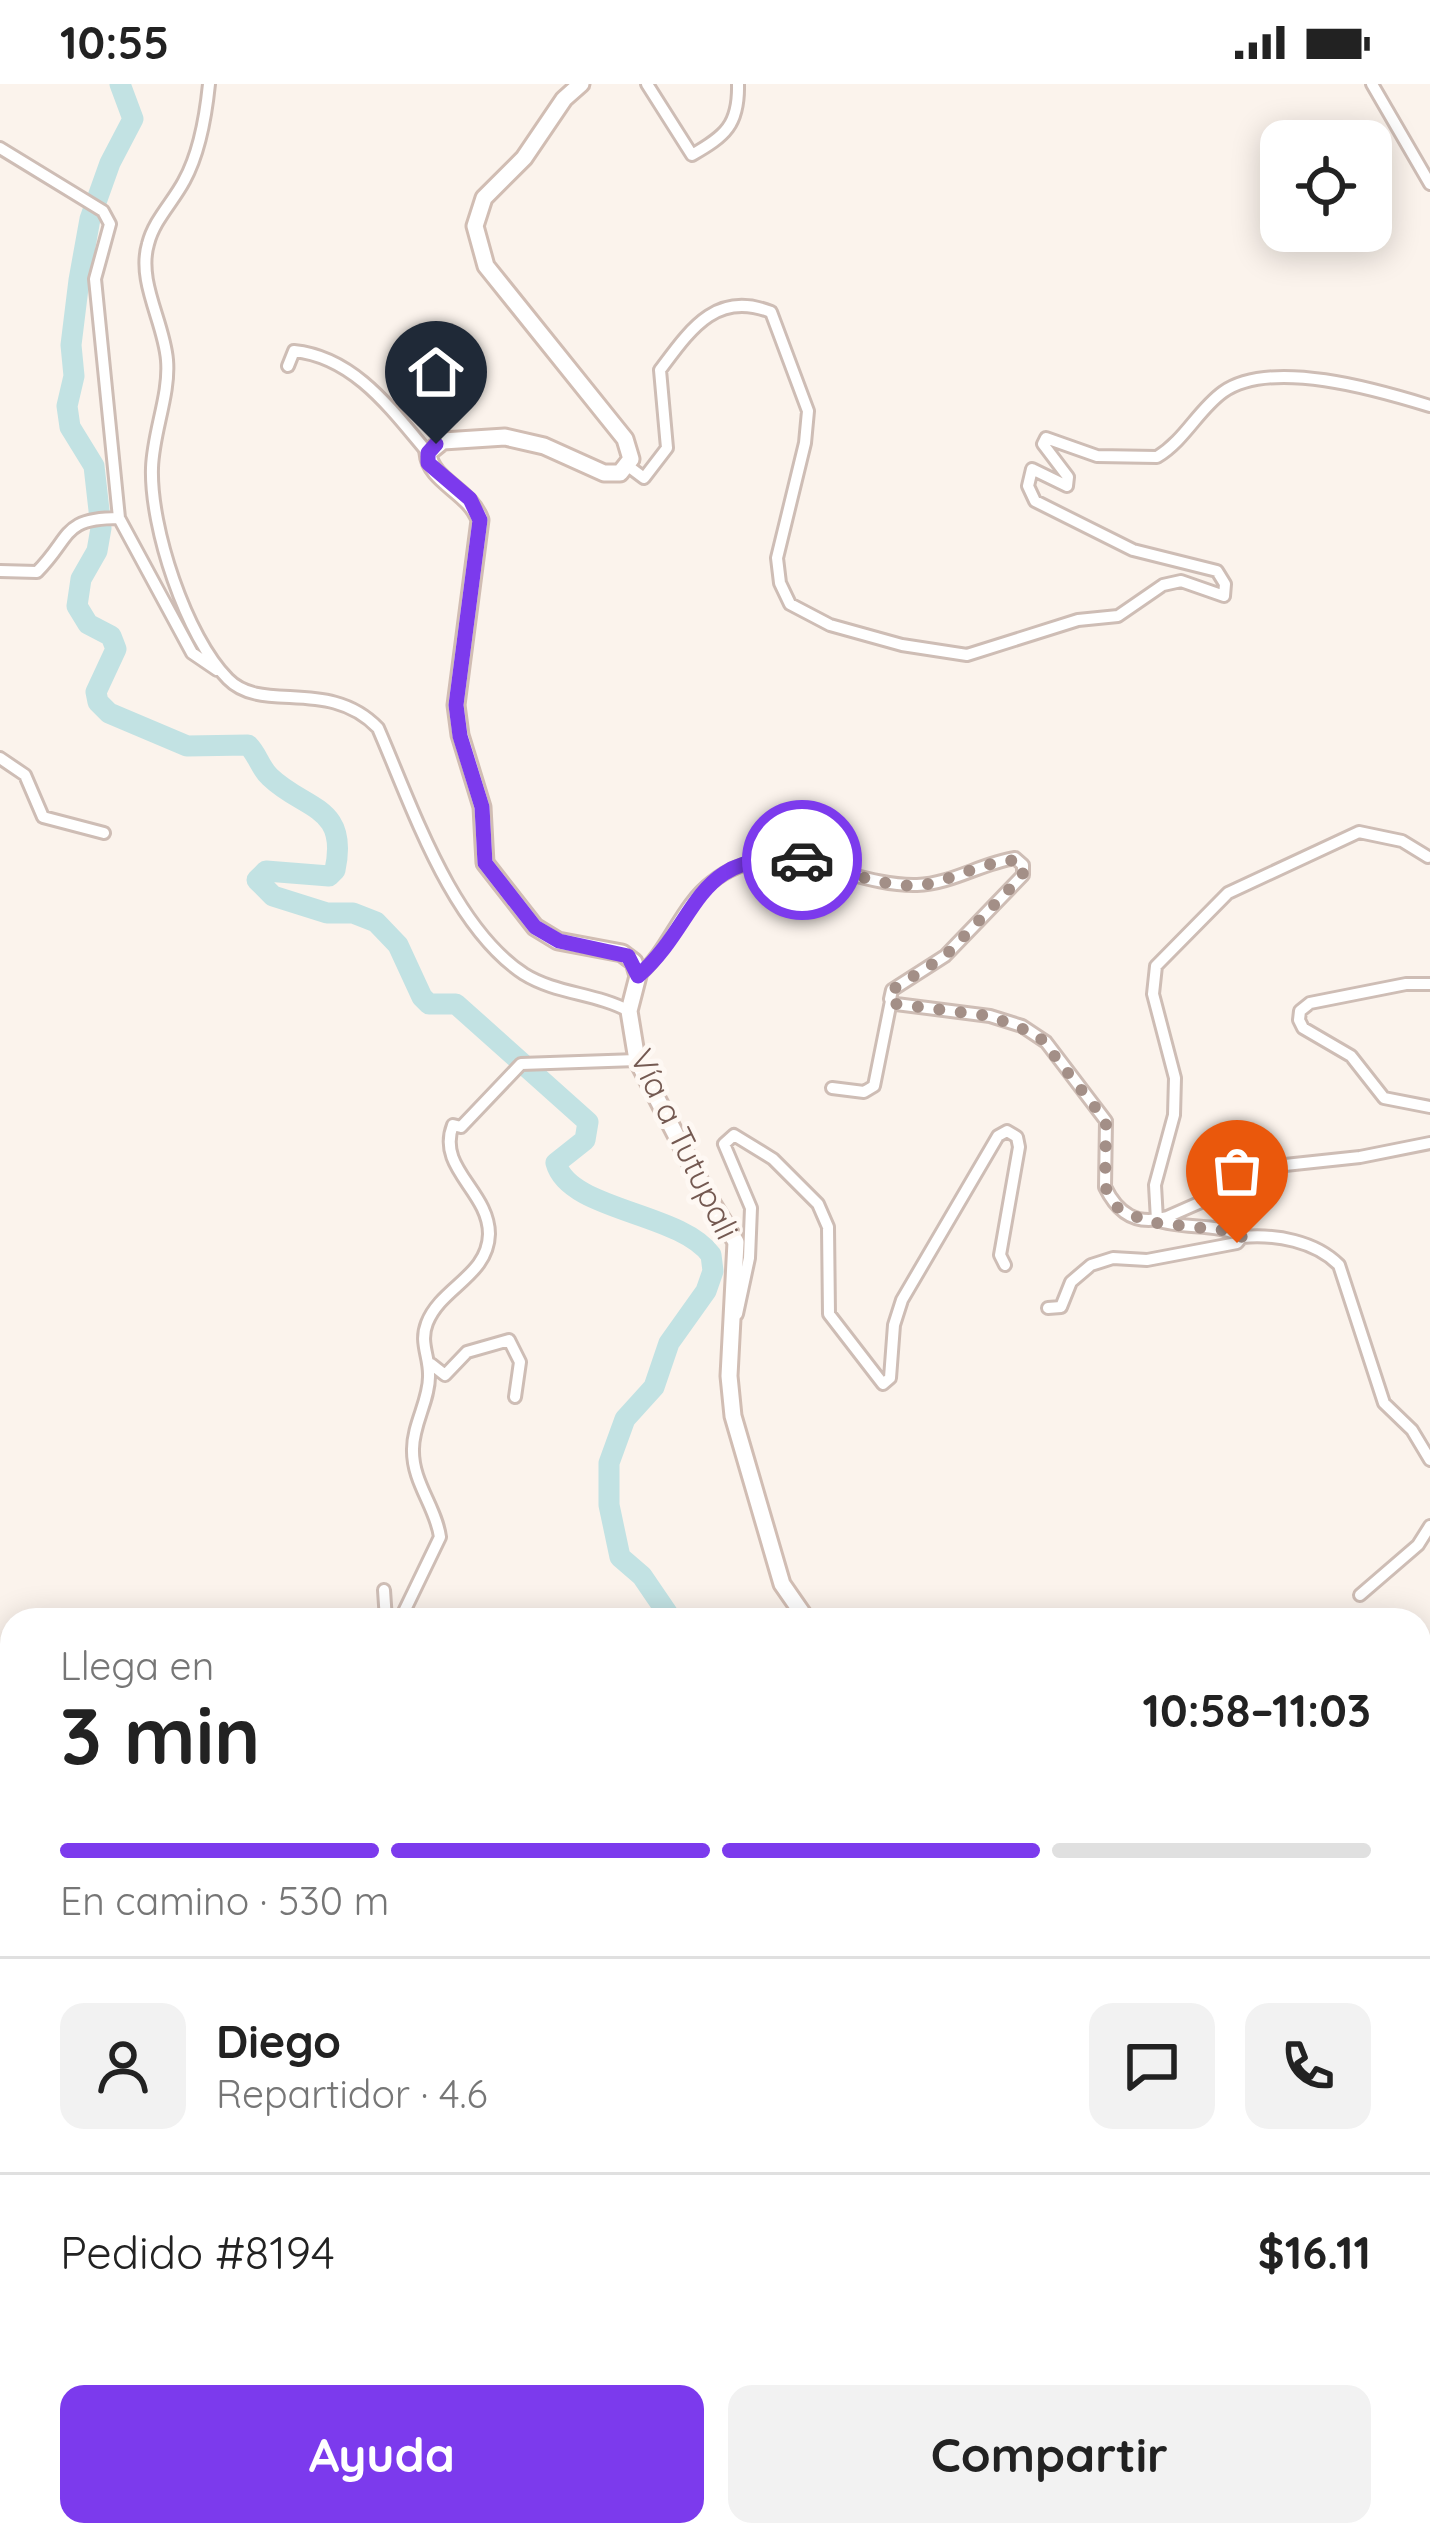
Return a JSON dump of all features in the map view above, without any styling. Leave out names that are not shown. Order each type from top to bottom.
[{"type":"street","points":[[209,84],[189,170],[152,232],[146,262],[168,370],[155,435],[154,508],[185,607],[220,671]]},
{"type":"street","points":[[428,453],[443,441],[505,437],[544,446],[604,473],[620,473],[628,466],[628,444],[486,266],[475,226],[484,198],[524,158],[564,99],[581,84]]},
{"type":"street","points":[[647,84],[692,155],[724,136],[734,124],[738,84]]},
{"type":"street","points":[[1372,84],[1430,184]]},
{"type":"street","points":[[0,148],[93,206],[110,224],[95,279],[114,518],[192,653],[240,689],[330,699],[366,716],[378,728],[477,931],[541,983],[609,1000],[629,1011]]},
{"type":"street","points":[[628,466],[644,478],[667,448],[660,370],[692,327],[731,304],[752,304],[771,312],[808,411],[777,558],[780,584],[790,604],[830,625],[902,645],[968,655],[1078,620],[1118,616],[1163,585],[1181,581],[1224,596],[1225,584],[1217,571],[1132,550],[1035,501],[1028,486],[1032,469],[1067,486],[1068,477],[1043,444],[1046,438],[1097,456],[1157,457],[1195,426],[1223,392],[1270,375],[1395,395],[1430,406]]},
{"type":"street","points":[[288,366],[287,356],[294,351],[327,356],[370,387],[428,453],[433,470],[470,499],[480,520],[456,705],[460,736],[482,807],[489,873],[535,927],[576,946],[622,953],[634,962],[638,976],[656,961],[700,892],[741,866],[805,861],[879,881],[921,885],[1005,860],[1021,862],[1023,875],[945,956],[892,990],[874,1086],[864,1092],[832,1088]]},
{"type":"street","points":[[0,571],[37,572],[70,528],[89,518],[114,518]]},
{"type":"street","points":[[0,758],[25,775],[43,817],[104,833]]},
{"type":"street","points":[[1157,1220],[1155,1185],[1174,1115],[1175,1078],[1153,994],[1156,966],[1228,893],[1359,832],[1402,841],[1428,857]]},
{"type":"street","name":"Vía a Tutupali","points":[[638,976],[629,1011],[638,1060],[736,1242],[733,1416],[782,1584],[799,1608]]},
{"type":"street","points":[[1430,984],[1406,984],[1310,1003],[1298,1020],[1303,1028],[1351,1056],[1384,1098],[1430,1107]]},
{"type":"street","points":[[891,1001],[990,1016],[1038,1035],[1106,1121],[1105,1187],[1130,1217],[1175,1227],[1232,1231],[1242,1237],[1289,1239],[1327,1253],[1339,1265],[1384,1403],[1412,1430],[1430,1460]]},
{"type":"street","points":[[406,1608],[440,1538],[413,1450],[429,1379],[422,1342],[432,1312],[484,1258],[488,1247],[486,1214],[450,1158],[450,1131],[453,1125],[461,1127],[514,1067],[528,1062],[638,1060]]},
{"type":"street","points":[[731,1328],[749,1258],[751,1208],[724,1144],[734,1135],[773,1159],[818,1204],[829,1227],[829,1314],[883,1384],[890,1378],[894,1325],[902,1300],[998,1136],[1007,1131],[1017,1137],[1019,1147],[1000,1255],[1004,1265]]},
{"type":"street","points":[[1157,1220],[1285,1165],[1430,1143]]},
{"type":"street","points":[[1048,1308],[1061,1307],[1071,1282],[1091,1265],[1113,1258],[1147,1261],[1237,1243],[1242,1237]]},
{"type":"street","points":[[425,1357],[439,1375],[445,1375],[467,1352],[509,1340],[520,1362],[515,1397]]},
{"type":"street","points":[[1412,1430],[1430,1435]]},
{"type":"street","points":[[1360,1594],[1418,1545],[1430,1526]]},
{"type":"street","points":[[384,1590],[385,1608]]},
{"type":"waterway","points":[[120,84],[133,119],[110,163],[90,219],[67,406],[70,427],[94,466],[101,528],[97,551],[81,579],[77,606],[88,624],[111,636],[116,649],[96,692],[98,702],[109,713],[187,746],[248,745],[270,777],[330,821],[338,849],[335,870],[329,876],[266,871],[257,880],[273,896],[376,922],[398,945],[429,1004],[456,1004],[588,1122],[585,1140],[556,1163],[565,1179],[603,1202],[676,1229],[711,1255],[713,1271],[706,1291],[669,1343],[654,1387],[625,1419],[609,1463],[609,1505],[620,1557],[642,1576],[664,1608]]},
{"type":"way so far","points":[[802,860],[858,877],[921,885],[1005,860],[1021,862],[1023,875],[945,956],[892,990],[890,999],[896,1004],[990,1016],[1038,1035],[1106,1121],[1105,1187],[1118,1208],[1147,1222],[1232,1231],[1242,1237],[1237,1243]]},
{"type":"route","points":[[436,444],[428,453],[428,463],[470,499],[480,520],[457,723],[482,807],[485,863],[509,899],[535,927],[559,941],[628,956],[638,976],[656,961],[700,892],[714,880],[751,863],[802,860]]}]
